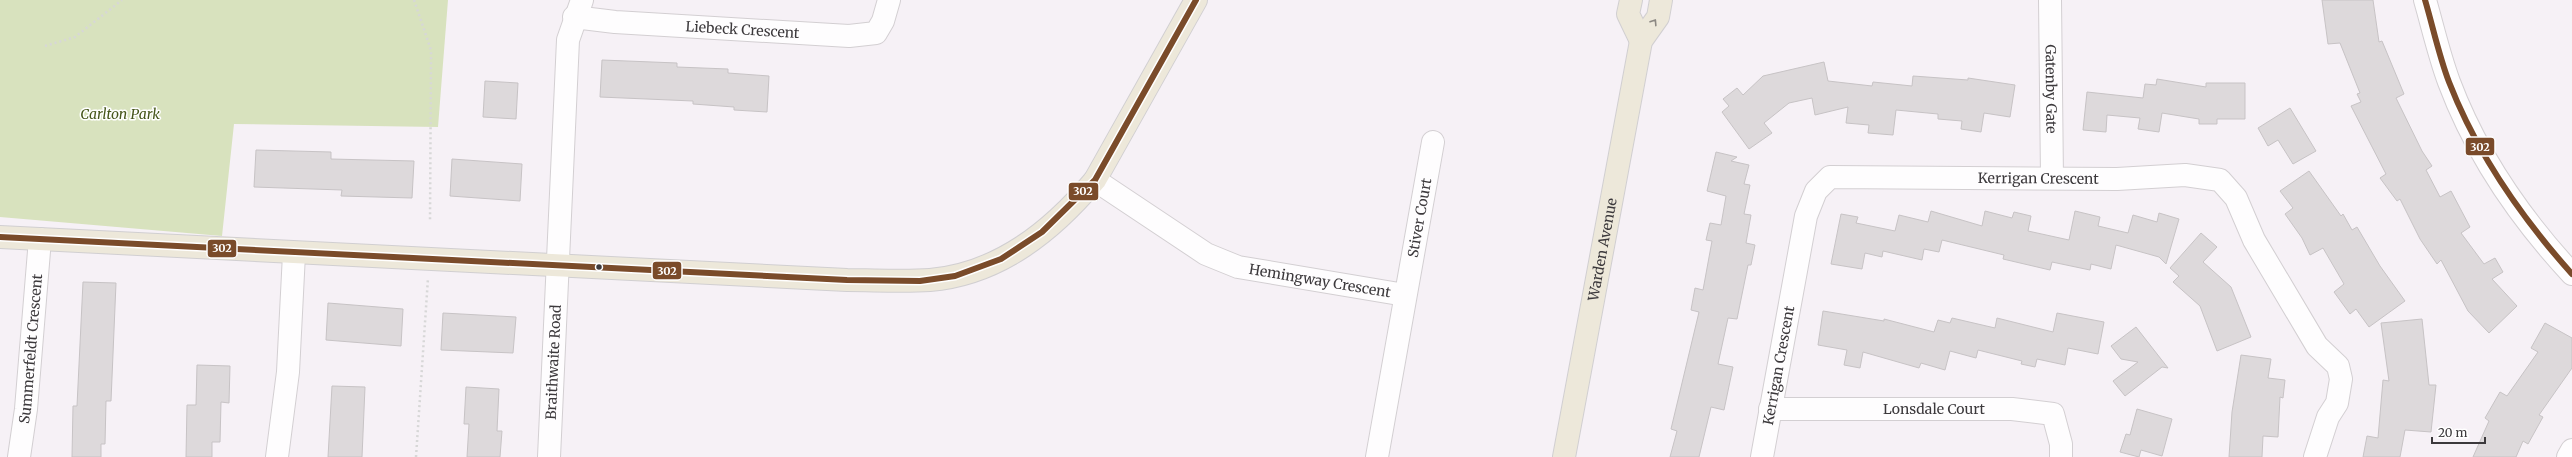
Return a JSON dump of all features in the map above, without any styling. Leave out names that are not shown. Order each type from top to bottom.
[{"type":"main road","points":[[0,237],[294,254],[847,280],[931,280],[965,274],[1017,251],[1036,239],[1073,205],[1095,180],[1196,0]]},
{"type":"main road","points":[[1631,0],[1628,14],[1641,42]]},
{"type":"main road","name":"Warden Avenue","points":[[1564,457],[1641,42],[1658,17],[1661,0]]},
{"type":"street","name":"Liebeck Crescent","points":[[559,266],[568,40],[578,8],[615,22],[849,36],[876,33],[883,21],[889,0]]},
{"type":"street","name":"Gatenby Gate","points":[[2050,0],[2052,178]]},
{"type":"street","points":[[2425,0],[2447,76],[2473,133],[2508,196],[2551,252],[2572,274]]},
{"type":"street","name":"Stiver Court","points":[[1405,294],[1433,142]]},
{"type":"street","name":"Kerrigan Crescent","points":[[1762,457],[1806,216],[1816,191],[1830,177],[2118,179],[2185,175],[2213,177],[2227,186],[2236,198],[2254,240],[2317,346],[2338,366],[2341,379],[2337,403],[2328,417],[2315,457]]},
{"type":"street","name":"Hemingway Crescent","points":[[1095,180],[1206,254],[1238,267],[1405,294],[1377,457]]},
{"type":"street","name":"Summerfeldt Crescent","points":[[19,457],[26,409],[40,239]]},
{"type":"street","points":[[277,457],[288,372],[294,254]]},
{"type":"street","name":"Braithwaite Road","points":[[549,457],[559,266]]},
{"type":"street","name":"Lonsdale Court","points":[[1770,409],[2012,409],[2053,414],[2061,444],[2061,457]]},
{"type":"street","points":[[2568,457],[2572,450]]},
{"type":"path","points":[[45,46],[74,37],[122,0]]},
{"type":"path","points":[[414,0],[431,50],[430,222]]},
{"type":"path","points":[[416,457],[428,278]]},
{"type":"green space","name":"Carlton Park","points":[[0,0],[448,0],[438,127],[234,124],[222,236],[0,217]]},
{"type":"building","points":[[2322,0],[2373,0],[2379,42],[2382,41],[2404,94],[2396,98],[2422,151],[2432,166],[2426,170],[2440,197],[2451,191],[2470,227],[2461,233],[2484,264],[2495,258],[2503,272],[2492,279],[2517,306],[2489,333],[2468,311],[2441,260],[2437,264],[2420,239],[2400,199],[2397,201],[2380,178],[2386,174],[2351,106],[2361,102],[2357,94],[2360,93],[2340,43],[2328,44]]},
{"type":"building","points":[[602,60],[677,63],[677,67],[728,69],[728,73],[769,76],[767,112],[734,110],[734,107],[693,104],[693,101],[600,97]]},
{"type":"building","points":[[1824,62],[1828,81],[1872,86],[1873,82],[1912,86],[1913,76],[1968,80],[1968,78],[2015,85],[2010,117],[1984,113],[1981,132],[1961,129],[1962,121],[1938,119],[1938,114],[1896,110],[1893,135],[1868,133],[1869,125],[1846,123],[1848,107],[1815,115],[1812,98],[1789,103],[1764,123],[1772,133],[1749,149],[1722,112],[1729,106],[1723,99],[1737,88],[1743,95],[1763,76]]},
{"type":"building","points":[[2157,79],[2206,87],[2206,83],[2245,83],[2245,119],[2217,119],[2217,124],[2199,124],[2199,119],[2162,113],[2159,132],[2138,129],[2140,118],[2107,115],[2106,132],[2083,130],[2087,92],[2143,98],[2145,84],[2156,85]]},
{"type":"building","points":[[485,81],[518,83],[516,119],[483,117]]},
{"type":"building","points":[[2290,108],[2316,151],[2293,164],[2278,140],[2268,146],[2258,128]]},
{"type":"building","points":[[256,150],[331,152],[331,159],[414,161],[412,198],[341,196],[342,190],[254,187]]},
{"type":"building","points":[[1716,152],[1737,157],[1731,161],[1749,165],[1744,184],[1750,185],[1744,214],[1751,215],[1746,243],[1755,245],[1751,265],[1748,265],[1737,319],[1728,318],[1718,364],[1733,367],[1724,410],[1711,407],[1699,457],[1670,457],[1677,431],[1671,429],[1699,312],[1691,310],[1695,288],[1703,290],[1712,241],[1706,240],[1710,223],[1721,225],[1726,196],[1707,191]]},
{"type":"building","points":[[452,159],[522,164],[520,201],[450,196]]},
{"type":"building","points":[[2309,171],[2341,216],[2343,214],[2352,230],[2357,227],[2380,266],[2405,301],[2369,327],[2356,309],[2350,314],[2334,292],[2344,284],[2323,248],[2310,255],[2302,238],[2285,214],[2293,208],[2280,191]]},
{"type":"building","points":[[1931,211],[1982,226],[1985,211],[2012,218],[2014,212],[2031,216],[2028,231],[2069,240],[2075,211],[2100,217],[2098,226],[2128,233],[2133,215],[2157,222],[2159,213],[2179,219],[2166,264],[2159,257],[2116,245],[2111,269],[2091,264],[2090,270],[2052,262],[2050,270],[2003,259],[2004,255],[1942,240],[1939,252],[1924,249],[1922,260],[1883,251],[1882,257],[1865,253],[1862,269],[1831,264],[1841,214],[1858,217],[1856,223],[1895,231],[1899,215],[1928,222]]},
{"type":"building","points":[[2201,233],[2217,247],[2203,262],[2231,287],[2251,337],[2217,351],[2200,306],[2173,282],[2179,276],[2170,268]]},
{"type":"building","points":[[83,282],[116,283],[111,401],[106,401],[105,444],[101,444],[101,457],[72,457],[73,406],[77,406]]},
{"type":"building","points":[[328,303],[403,309],[401,346],[326,340]]},
{"type":"building","points":[[1823,311],[1884,321],[1884,319],[1934,332],[1938,320],[1950,323],[1952,318],[1995,328],[1997,318],[2053,332],[2057,313],[2104,322],[2098,354],[2068,348],[2065,365],[2037,359],[2035,367],[2021,364],[2022,361],[1978,350],[1976,358],[1950,351],[1945,370],[1921,363],[1919,368],[1863,352],[1860,368],[1844,365],[1847,350],[1818,345]]},
{"type":"building","points":[[443,313],[516,317],[513,353],[441,350]]},
{"type":"building","points":[[2422,319],[2429,385],[2436,385],[2431,432],[2405,430],[2400,457],[2363,457],[2367,436],[2378,438],[2383,380],[2389,381],[2381,323]]},
{"type":"building","points":[[2545,323],[2572,338],[2572,368],[2539,415],[2543,417],[2528,444],[2523,441],[2516,457],[2473,457],[2489,421],[2485,418],[2500,392],[2507,396],[2538,352],[2531,348]]},
{"type":"building","points":[[2136,327],[2168,368],[2162,367],[2125,396],[2113,381],[2138,362],[2121,359],[2111,346]]},
{"type":"building","points":[[2241,355],[2271,359],[2268,378],[2285,380],[2283,398],[2280,397],[2278,437],[2263,436],[2262,457],[2229,457],[2232,412]]},
{"type":"building","points":[[197,365],[230,366],[229,403],[221,402],[220,442],[212,442],[212,457],[186,457],[187,405],[196,405]]},
{"type":"building","points":[[332,386],[365,387],[362,457],[328,457]]},
{"type":"building","points":[[466,387],[499,389],[497,431],[502,431],[500,457],[467,457],[469,424],[464,424]]},
{"type":"building","points":[[2137,409],[2172,419],[2162,456],[2141,450],[2139,457],[2120,452],[2126,434],[2130,435]]},
{"type":"transit line","name":"302","points":[[0,237],[847,280],[920,281],[955,276],[1001,259],[1042,232],[1095,180],[1196,0]]},
{"type":"transit line","name":"302","points":[[2425,0],[2445,72],[2460,109],[2473,134],[2502,184],[2518,207],[2572,274]]}]
